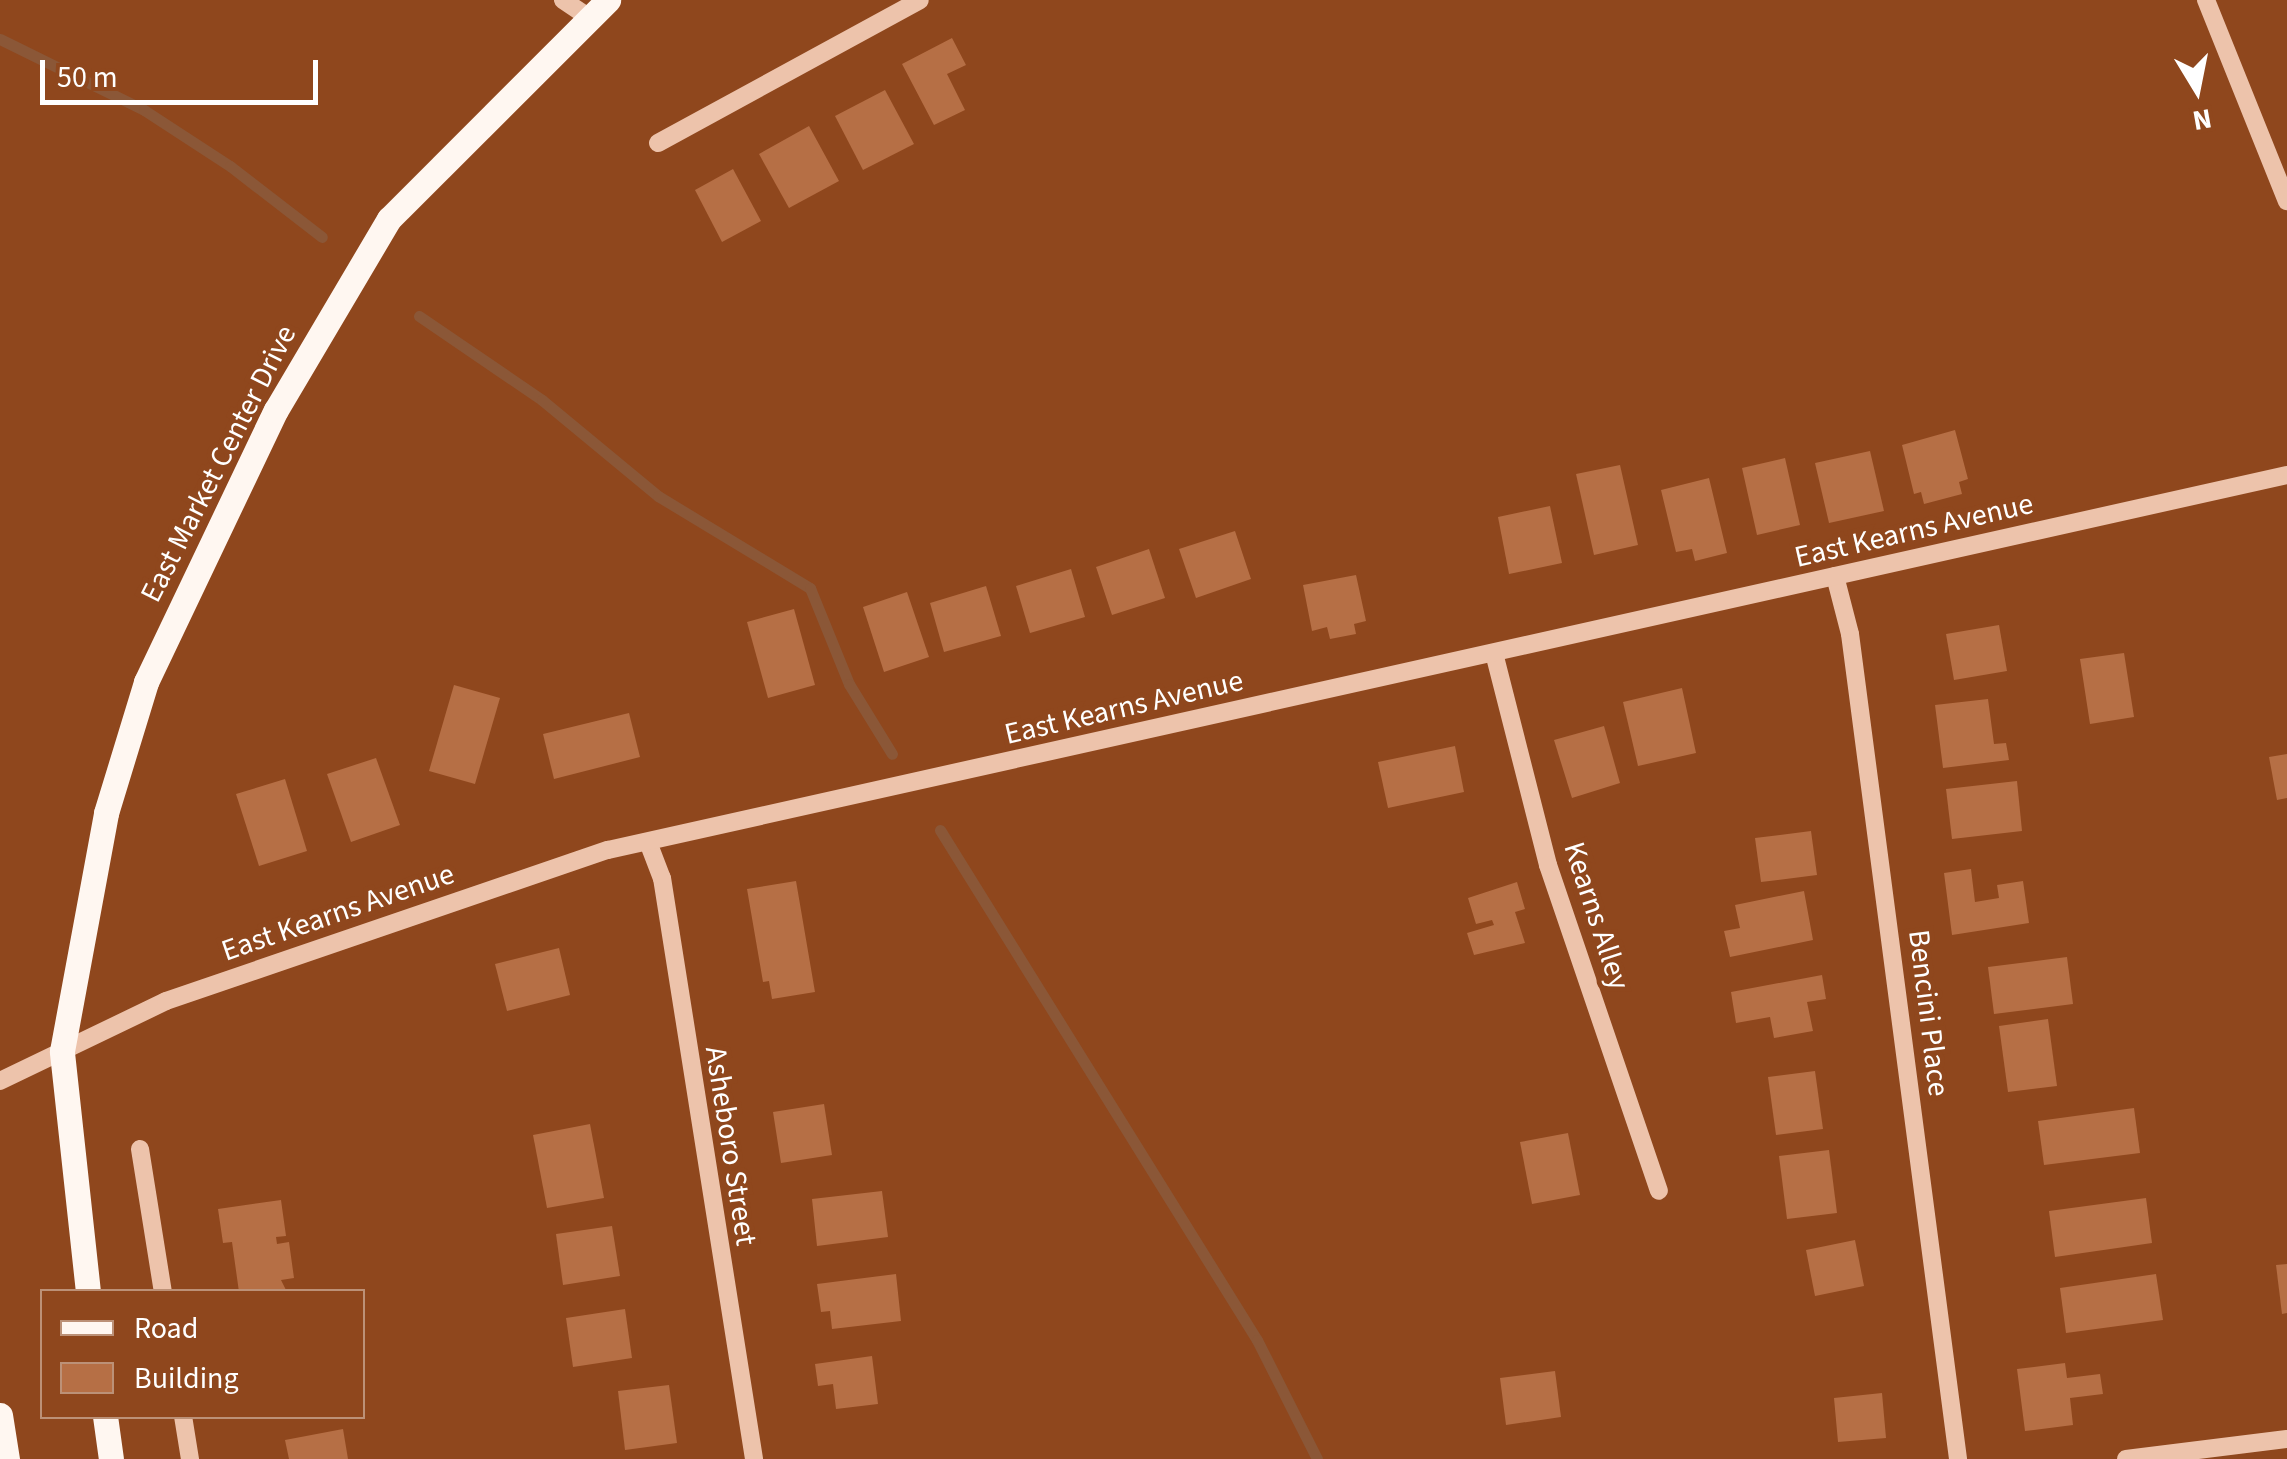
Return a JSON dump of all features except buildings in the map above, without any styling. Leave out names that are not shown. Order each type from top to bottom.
[{"type":"main road","name":"East Market Center Drive","points":[[88,1289],[62,1050],[106,813],[146,682],[276,410],[389,219],[600,10]]},
{"type":"main road","points":[[0,1415],[7,1459]]},
{"type":"main road","points":[[105,1419],[111,1459]]},
{"type":"street","points":[[563,0],[600,10]]},
{"type":"street","points":[[658,144],[920,0]]},
{"type":"street","points":[[2206,0],[2287,201]]},
{"type":"street","name":"East Kearns Avenue","points":[[0,1081],[166,1001],[608,850],[2287,476]]},
{"type":"street","name":"Bencini Place","points":[[1835,576],[1850,634],[1958,1459]]},
{"type":"street","name":"Kearns Alley","points":[[1494,653],[1548,865],[1659,1191]]},
{"type":"street","name":"Asheboro Street","points":[[648,842],[662,878],[754,1459]]},
{"type":"street","points":[[140,1149],[163,1289]]},
{"type":"street","points":[[183,1419],[190,1459]]},
{"type":"street","points":[[2126,1459],[2287,1439]]},
{"type":"waterway","points":[[0,39],[144,110],[230,166],[322,237]]},
{"type":"waterway","points":[[419,316],[542,400],[658,496],[810,588],[849,684],[892,754]]},
{"type":"waterway","points":[[940,830],[1257,1340],[1317,1459]]}]
